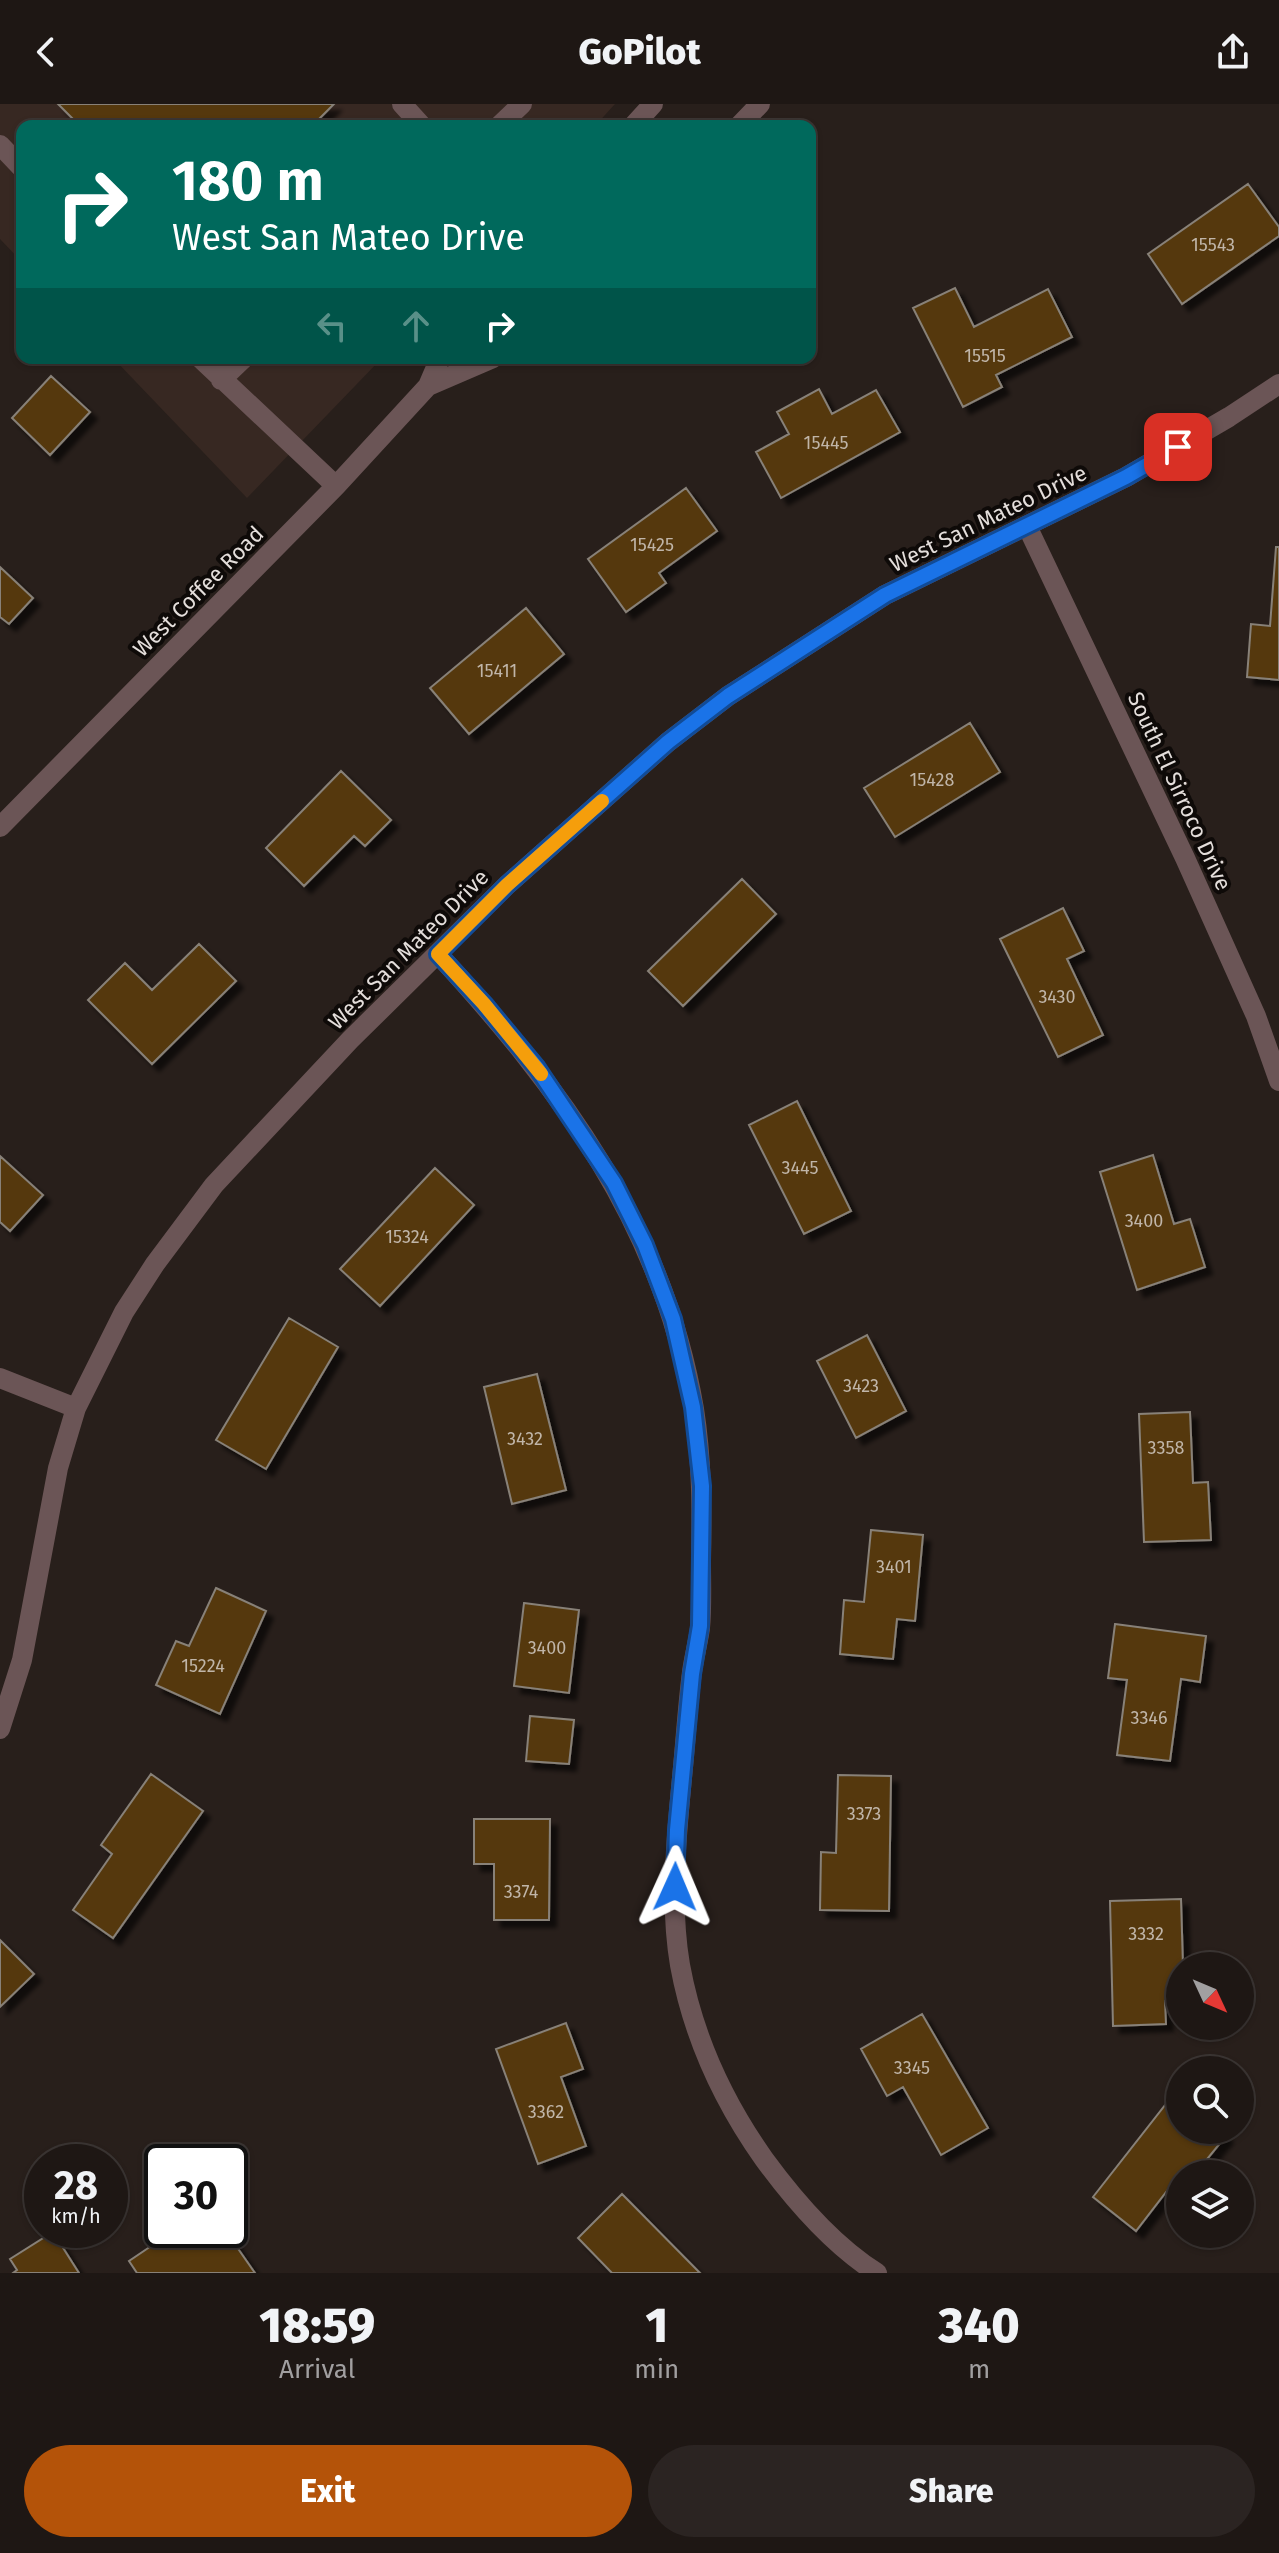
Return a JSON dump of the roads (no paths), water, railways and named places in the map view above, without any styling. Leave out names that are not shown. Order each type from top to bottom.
[{"type":"street","points":[[402,104],[417,120]]},
{"type":"street","points":[[505,120],[522,104]]},
{"type":"street","points":[[638,120],[653,104]]},
{"type":"street","points":[[745,120],[760,104]]},
{"type":"street","points":[[0,145],[16,162]]},
{"type":"street","points":[[206,364],[336,486]]},
{"type":"street","points":[[221,380],[238,364]]},
{"type":"street","name":"West Coffee Road","points":[[0,827],[336,486],[428,386],[437,364]]},
{"type":"street","name":"West Coffee Road","points":[[428,386],[479,364]]},
{"type":"street","name":"West San Mateo Drive","points":[[0,1729],[22,1660],[58,1468],[76,1408],[124,1312],[155,1264],[214,1185],[350,1040],[507,885],[668,742],[728,696],[885,595],[1126,477],[1279,384]]},
{"type":"street","name":"South El Sirroco Drive","points":[[1027,526],[1192,872],[1256,1016],[1279,1081]]},
{"type":"street","points":[[438,954],[537,1068],[614,1183],[654,1267],[673,1319],[693,1407],[702,1486],[700,1626],[692,1674],[677,1830],[675,1915],[681,1965],[696,2028],[720,2088],[743,2129],[786,2190],[821,2226],[877,2273]]},
{"type":"street","points":[[0,1378],[76,1408]]}]
